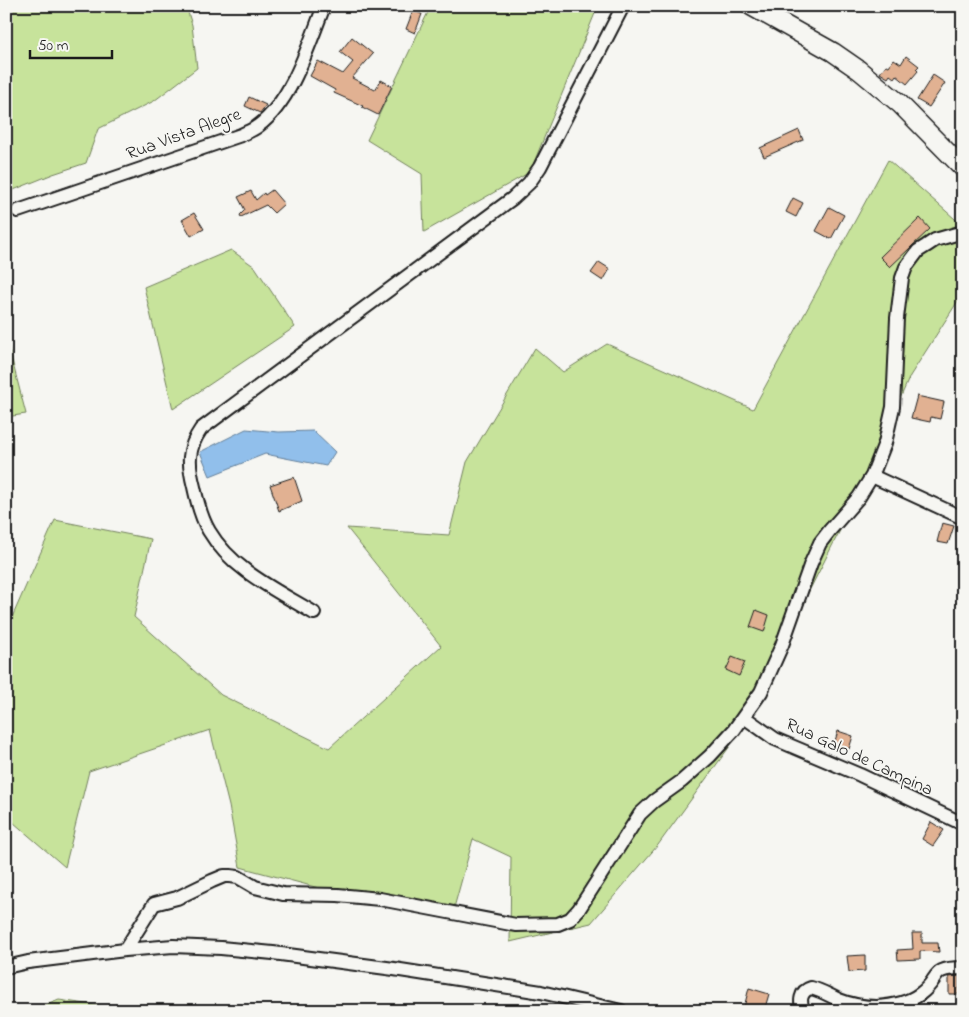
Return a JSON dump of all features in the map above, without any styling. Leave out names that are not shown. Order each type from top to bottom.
[{"type":"street","name":"Rua Vista Alegre","points":[[18,211],[241,135],[258,126],[276,109],[288,89],[324,6]]},
{"type":"street","points":[[314,613],[257,579],[228,557],[208,530],[190,474],[189,450],[196,436],[200,429],[514,198],[529,183],[540,167],[623,6]]},
{"type":"street","points":[[751,6],[833,52],[859,70],[900,104],[963,168]]},
{"type":"street","points":[[125,950],[154,904],[181,896],[224,876],[238,878],[255,887],[283,894],[338,895],[380,899],[516,925],[546,926],[570,919],[579,909],[632,826],[646,808],[695,770],[734,730],[754,703],[769,676],[820,543],[859,498],[872,476],[885,443],[894,407],[897,318],[902,278],[909,263],[918,251],[936,240],[963,232]]},
{"type":"street","points":[[872,476],[963,518]]},
{"type":"street","name":"Rua Galo de Campina","points":[[744,717],[782,742],[860,775],[963,824]]},
{"type":"street","points":[[6,967],[28,962],[174,946],[264,952],[321,958],[541,992],[621,1011]]},
{"type":"street","points":[[804,1011],[801,1000],[802,995],[811,988],[853,1005],[876,1007],[908,1001],[921,993],[939,972],[946,968],[963,968]]},
{"type":"green space","points":[[6,6],[186,6],[192,25],[197,68],[154,101],[98,129],[86,163],[6,193]]},
{"type":"green space","points":[[431,6],[598,6],[530,172],[424,232],[422,174],[367,140]]},
{"type":"green space","points":[[888,160],[963,226],[963,293],[910,376],[855,501],[730,746],[658,845],[591,923],[510,942],[511,857],[473,839],[452,915],[334,892],[240,867],[229,806],[210,730],[89,771],[65,867],[6,816],[6,631],[55,520],[151,539],[134,617],[221,695],[329,748],[441,646],[347,528],[449,535],[467,462],[535,348],[563,372],[607,344],[753,409]]},
{"type":"green space","points":[[231,250],[255,267],[295,327],[173,409],[144,287]]},
{"type":"green space","points":[[6,337],[26,414],[6,417]]},
{"type":"green space","points":[[59,1000],[134,1011],[31,1011]]},
{"type":"water","points":[[246,429],[279,432],[313,431],[335,452],[326,466],[265,454],[210,476],[200,452]]},
{"type":"building","points":[[413,11],[422,14],[415,33],[406,29]]},
{"type":"building","points":[[352,37],[373,54],[352,78],[375,90],[381,80],[392,86],[378,115],[334,93],[335,90],[310,76],[318,61],[343,74],[353,62],[340,52]]},
{"type":"building","points":[[906,56],[919,66],[916,69],[918,71],[907,84],[896,75],[894,78],[890,75],[888,78],[880,73],[894,59],[901,64]]},
{"type":"building","points":[[933,75],[945,83],[929,107],[917,100]]},
{"type":"building","points":[[249,97],[266,105],[260,113],[245,106]]},
{"type":"building","points":[[799,130],[803,140],[764,157],[760,148]]},
{"type":"building","points":[[272,190],[284,204],[274,213],[266,205],[241,217],[240,215],[245,210],[238,197],[251,191],[256,200],[264,193],[265,195]]},
{"type":"building","points":[[793,198],[803,203],[796,217],[786,212]]},
{"type":"building","points":[[829,207],[844,215],[831,239],[816,231]]},
{"type":"building","points":[[194,213],[204,229],[191,236],[182,220]]},
{"type":"building","points":[[920,218],[930,229],[890,267],[880,257]]},
{"type":"building","points":[[599,262],[610,269],[603,281],[591,273]]},
{"type":"building","points":[[917,396],[944,402],[940,419],[931,417],[930,422],[911,418]]},
{"type":"building","points":[[294,477],[302,501],[279,511],[270,485]]},
{"type":"building","points":[[942,523],[954,526],[948,544],[937,542]]},
{"type":"building","points":[[756,610],[769,615],[764,632],[750,627]]},
{"type":"building","points":[[732,657],[745,662],[739,676],[726,670]]},
{"type":"building","points":[[838,731],[853,736],[849,749],[834,744]]},
{"type":"building","points":[[931,822],[944,830],[933,846],[922,839]]},
{"type":"building","points":[[912,933],[922,933],[922,943],[938,943],[939,952],[920,951],[920,959],[898,960],[897,950],[913,949]]},
{"type":"building","points":[[865,955],[865,971],[849,972],[847,956]]},
{"type":"building","points":[[959,976],[959,994],[949,994],[949,977]]},
{"type":"building","points":[[749,988],[769,994],[764,1011],[743,1011]]}]
